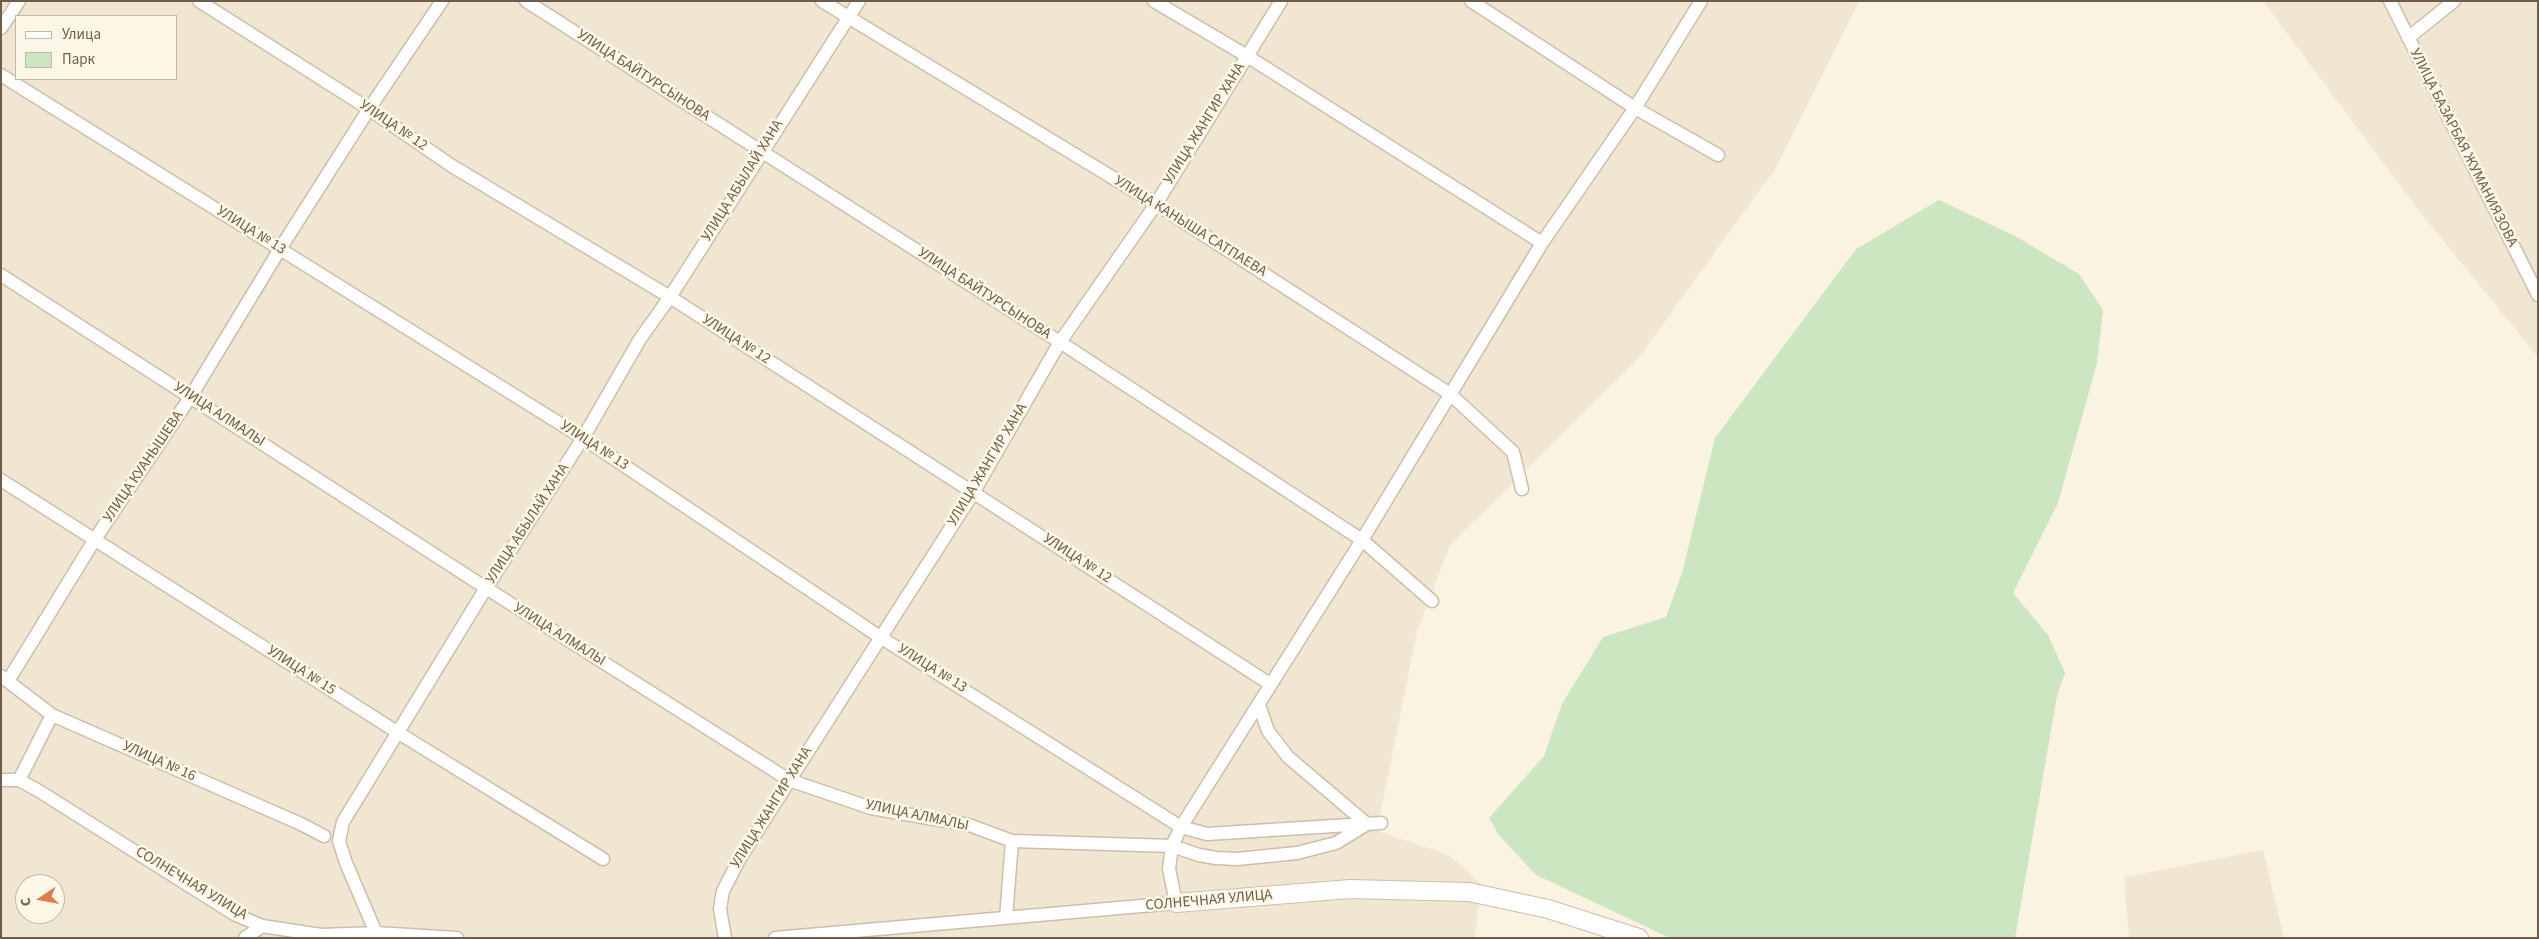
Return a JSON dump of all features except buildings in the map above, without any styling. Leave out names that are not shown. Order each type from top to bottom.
[{"type":"street","points":[[1,28],[18,1]]},
{"type":"street","name":"УЛИЦА № 12","points":[[199,1],[369,109],[452,166],[670,297],[1270,684]]},
{"type":"street","name":"УЛИЦА КУАНЫШЕВА","points":[[5,679],[95,539],[191,396],[280,248],[369,109],[442,1]]},
{"type":"street","name":"УЛИЦА БАЙТУРСЫНОВА","points":[[526,1],[1060,342],[1362,540],[1432,601]]},
{"type":"street","name":"УЛИЦА КАНЫША САТПАЕВА","points":[[822,1],[1156,204],[1450,394],[1513,452],[1522,489]]},
{"type":"street","name":"УЛИЦА АБЫЛАЙ ХАНА","points":[[376,933],[346,864],[339,841],[342,822],[486,588],[583,438],[640,339],[670,297],[859,1]]},
{"type":"street","points":[[1154,1],[1247,56],[1542,244]]},
{"type":"street","name":"УЛИЦА ЖАНГИР ХАНА","points":[[725,938],[720,909],[723,891],[740,858],[973,493],[1060,342],[1156,204],[1281,1]]},
{"type":"street","points":[[1471,1],[1635,108],[1718,154]]},
{"type":"street","points":[[1176,903],[1169,869],[1172,846],[1181,827],[1362,540],[1542,244],[1635,108],[1701,1]]},
{"type":"street","name":"УЛИЦА БАЗАРБАЯ ЖУМАНИЯЗОВА","points":[[2390,1],[2537,293]]},
{"type":"street","points":[[2408,38],[2454,1]]},
{"type":"street","name":"УЛИЦА № 13","points":[[1,75],[583,438],[880,637],[1181,827],[1207,834],[1381,822]]},
{"type":"street","name":"УЛИЦА АЛМАЛЫ","points":[[1,275],[486,588],[789,780],[871,808],[970,825],[1012,841],[1172,846],[1199,856],[1216,858],[1298,853],[1336,843],[1367,824]]},
{"type":"street","name":"УЛИЦА № 15","points":[[1,480],[397,732],[603,859]]},
{"type":"street","name":"УЛИЦА № 16","points":[[5,679],[52,715],[301,824],[324,836]]},
{"type":"street","points":[[1259,705],[1268,731],[1288,757],[1367,824]]},
{"type":"street","points":[[1,780],[19,780],[52,715]]},
{"type":"street","name":"СОЛНЕЧНАЯ УЛИЦА","points":[[19,780],[126,844],[234,914],[262,926],[321,935],[376,933],[457,938]]},
{"type":"street","points":[[1006,918],[1012,841]]},
{"type":"street","name":"СОЛНЕЧНАЯ УЛИЦА","points":[[775,938],[1350,889],[1469,892],[1548,909],[1639,938]]},
{"type":"street","points":[[245,938],[262,926]]},
{"type":"shaded area","points":[[1,1],[1859,1],[1775,169],[1637,360],[1450,545],[1417,632],[1377,831],[1449,855],[1481,884],[1475,938],[1,938]]},
{"type":"shaded area","points":[[2263,1],[2538,1],[2538,357],[2420,212]]},
{"type":"shaded area","points":[[2263,850],[2284,938],[2129,938],[2124,877]]},
{"type":"green space","points":[[1939,200],[2017,237],[2079,274],[2103,310],[2097,363],[2058,503],[2013,593],[2048,635],[2065,673],[2057,696],[2015,938],[1670,938],[1536,875],[1498,834],[1489,818],[1544,756],[1562,704],[1603,637],[1666,617],[1682,573],[1715,438],[1856,249]]}]
